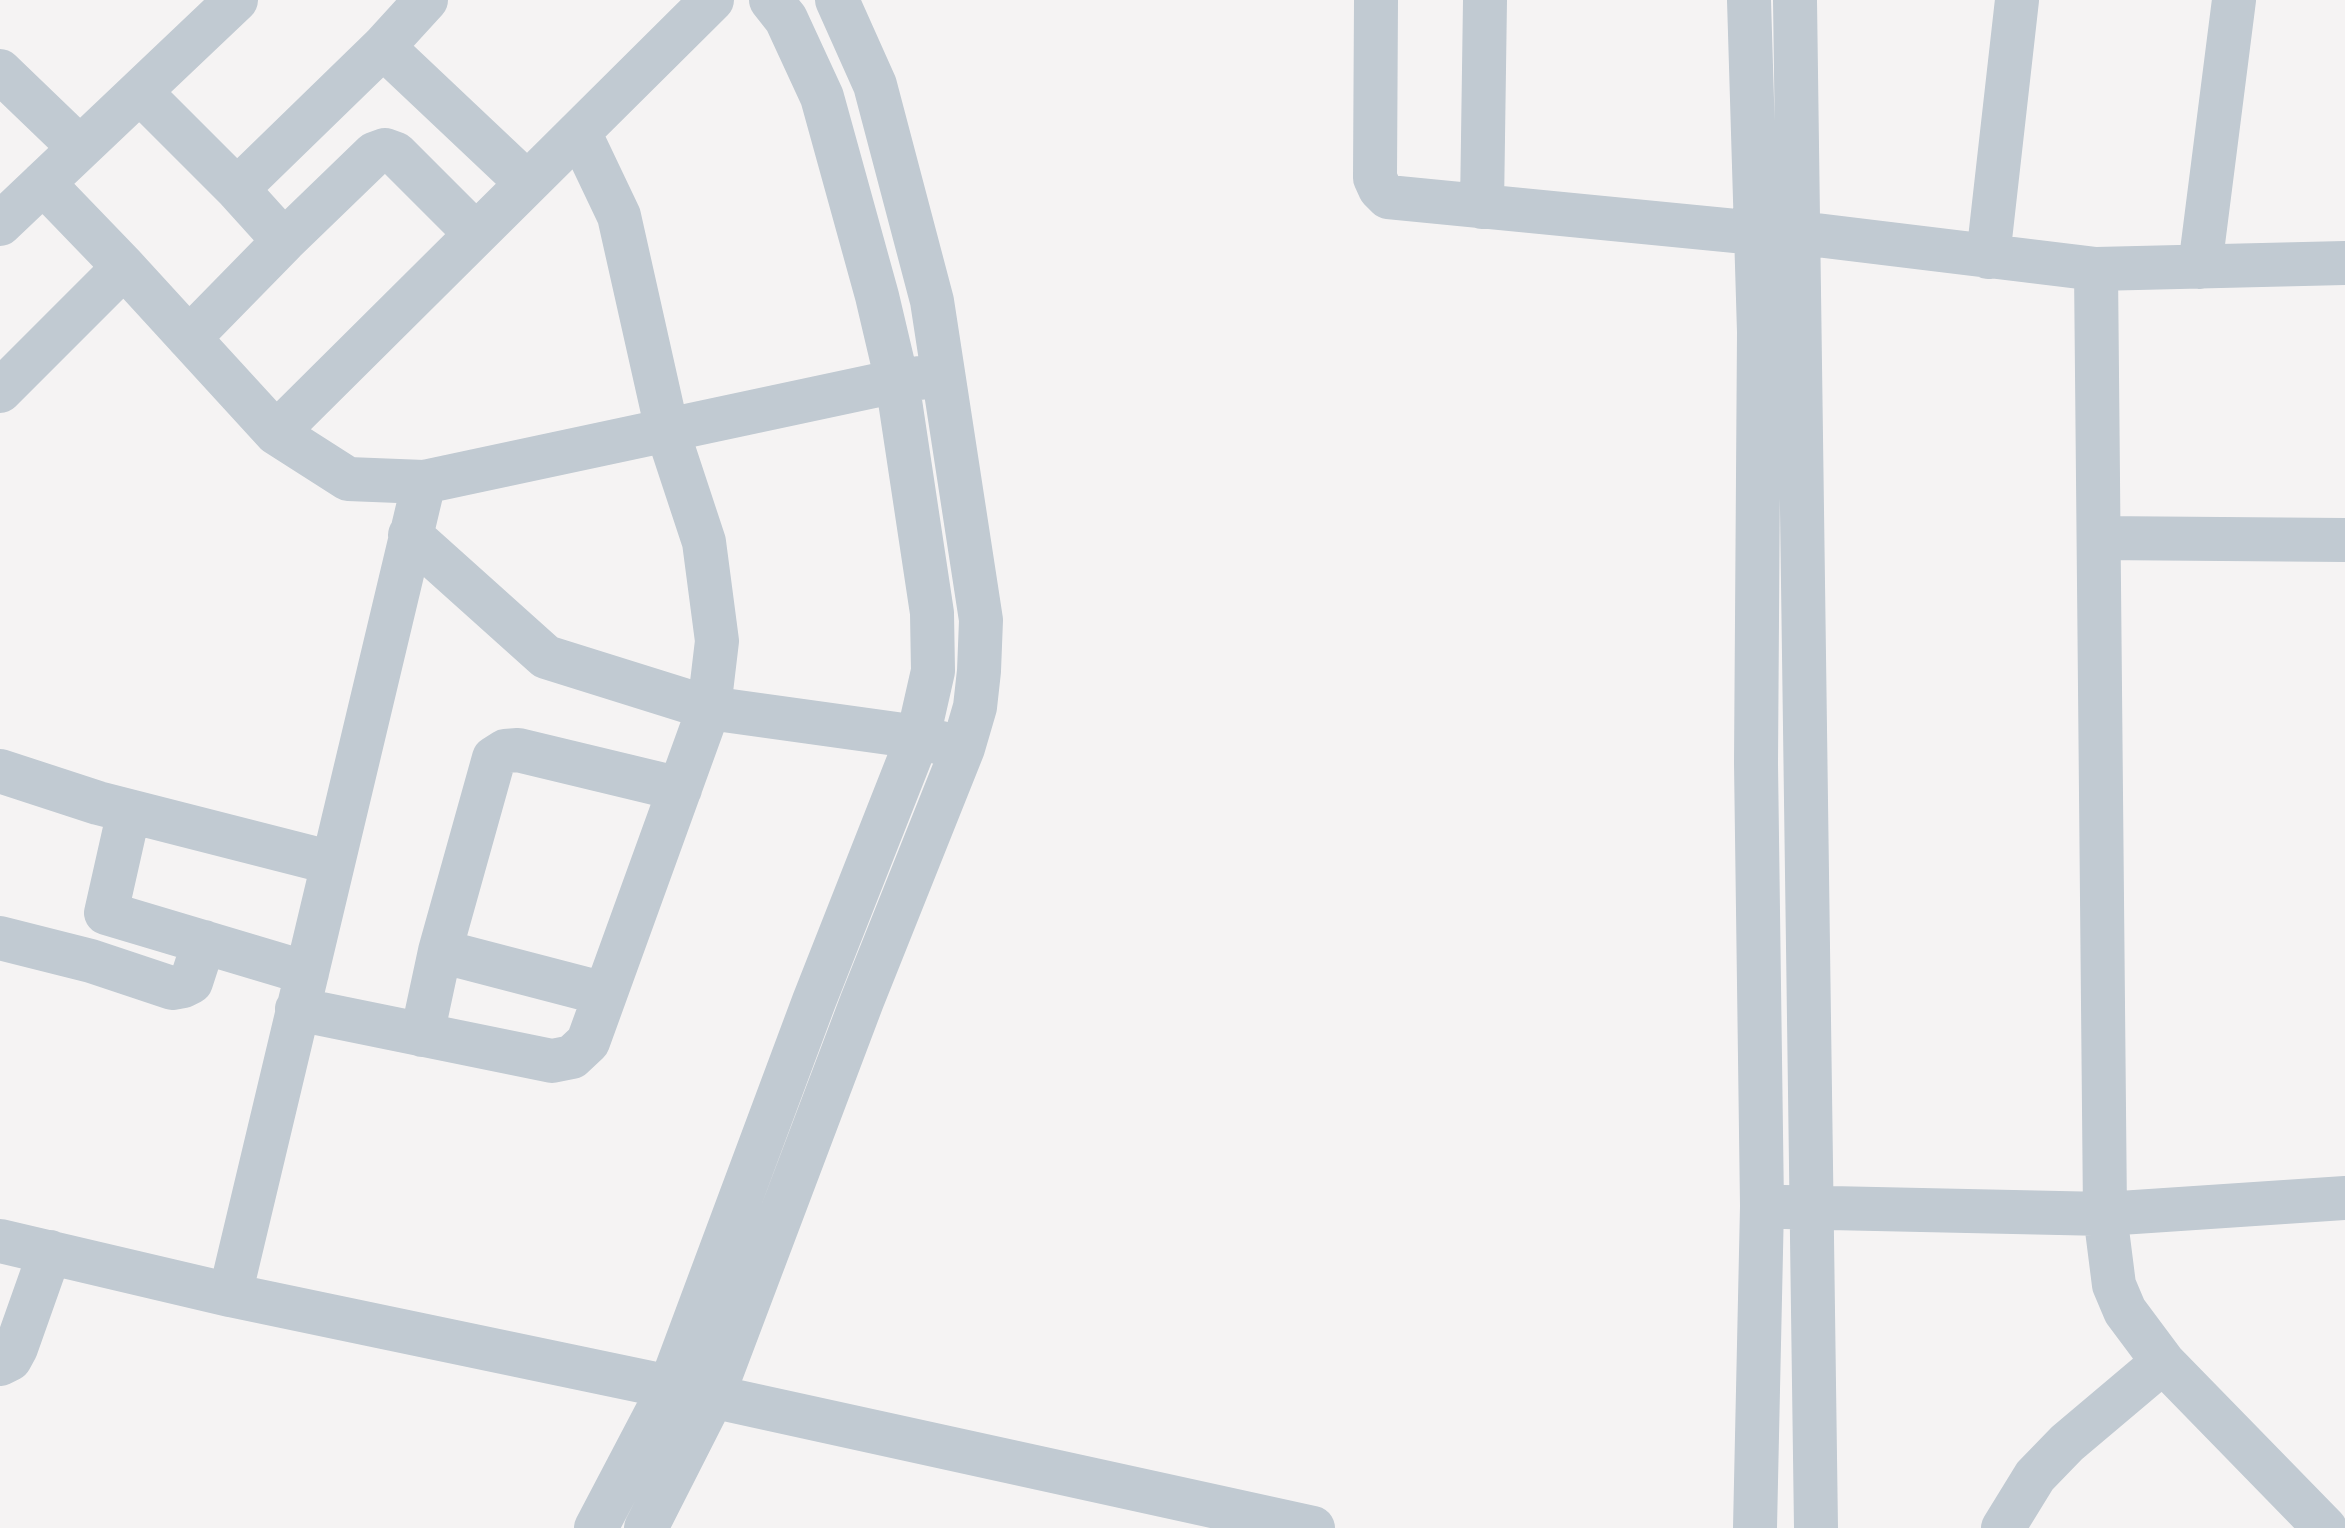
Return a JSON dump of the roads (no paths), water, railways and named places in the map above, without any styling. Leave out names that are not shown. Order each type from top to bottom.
[{"type":"street","points":[[237,189],[383,47],[426,0]]},
{"type":"street","points":[[276,433],[712,0]]},
{"type":"street","points":[[646,1528],[712,1398],[862,1001],[963,748],[975,707],[981,620],[932,301],[875,85],[837,0]]},
{"type":"street","points":[[1376,0],[1375,178],[1388,197],[1756,233],[1800,233],[2096,269],[2345,263]]},
{"type":"street","points":[[1482,207],[1485,0]]},
{"type":"street","points":[[1749,0],[1759,348],[1756,763],[1762,1206],[1755,1528]]},
{"type":"street","points":[[1795,0],[1816,1528]]},
{"type":"street","points":[[1988,257],[2017,0]]},
{"type":"street","points":[[2200,267],[2234,0]]},
{"type":"street","points":[[0,224],[140,92],[227,3]]},
{"type":"street","points":[[596,1528],[670,1387],[814,1001],[918,737],[933,671],[932,613],[897,381],[822,97],[787,6]]},
{"type":"street","points":[[383,47],[527,183]]},
{"type":"street","points":[[0,71],[80,148]]},
{"type":"street","points":[[140,92],[284,241]]},
{"type":"street","points":[[106,913],[204,942],[302,991],[422,1035],[552,1061],[572,1057],[588,1042],[709,708],[717,641],[704,542],[667,430],[619,216],[579,132]]},
{"type":"street","points":[[189,338],[374,154],[385,150],[396,154],[476,234]]},
{"type":"street","points":[[43,183],[276,433],[348,479],[424,482],[897,381],[945,375]]},
{"type":"street","points":[[0,391],[124,267]]},
{"type":"street","points":[[2096,269],[2105,1214],[2114,1285],[2125,1311],[2163,1362],[2325,1528]]},
{"type":"street","points":[[230,1295],[424,482]]},
{"type":"street","points":[[410,535],[546,657],[709,708],[918,737],[963,748]]},
{"type":"street","points":[[2099,538],[2345,540]]},
{"type":"street","points":[[422,1035],[440,951],[494,758],[505,751],[518,750],[680,789]]},
{"type":"street","points":[[0,771],[129,811],[333,863]]},
{"type":"street","points":[[91,961],[106,913],[129,811]]},
{"type":"street","points":[[0,938],[91,961],[172,988],[191,982],[204,942]]},
{"type":"street","points":[[440,951],[605,994]]},
{"type":"street","points":[[1762,1206],[2105,1214],[2345,1198]]},
{"type":"street","points":[[0,1241],[230,1295],[670,1387],[1313,1528]]},
{"type":"street","points":[[0,1364],[10,1359],[16,1348],[50,1252]]},
{"type":"street","points":[[2003,1528],[2035,1476],[2067,1443],[2163,1362]]}]
